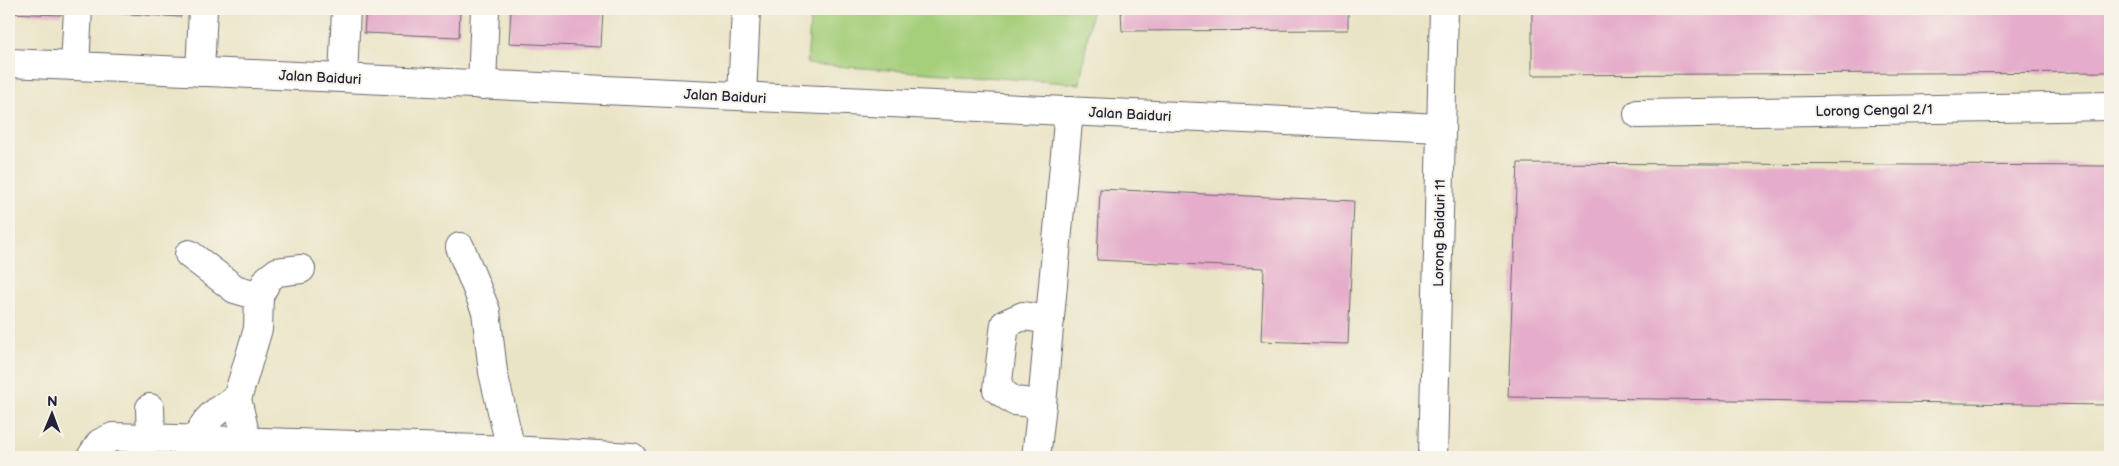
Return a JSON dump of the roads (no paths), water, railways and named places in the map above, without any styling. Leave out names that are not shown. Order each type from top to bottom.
[{"type":"street","points":[[75,66],[78,9]]},
{"type":"street","points":[[200,72],[203,9]]},
{"type":"street","points":[[343,78],[346,9]]},
{"type":"street","points":[[482,84],[485,9]]},
{"type":"street","points":[[742,96],[746,9]]},
{"type":"street","name":"Lorong Baiduri 11","points":[[1433,457],[1444,9]]},
{"type":"street","name":"Jalan Baiduri","points":[[9,63],[1441,128]]},
{"type":"street","name":"Lorong Cengal 2/1","points":[[1638,114],[2110,106]]},
{"type":"street","points":[[1036,457],[1069,111]]},
{"type":"street","points":[[460,247],[486,311],[493,372],[511,450]]},
{"type":"street","points":[[189,254],[235,289],[259,296]]},
{"type":"street","points":[[247,442],[237,398],[258,329],[260,317],[259,296],[268,279],[277,272],[301,269]]},
{"type":"street","points":[[1042,404],[1014,401],[997,389],[1005,324],[1023,316],[1050,320]]},
{"type":"street","points":[[197,440],[202,426],[218,410],[237,398]]},
{"type":"street","points":[[150,408],[151,439]]},
{"type":"street","points":[[91,457],[100,443],[113,437],[511,450],[550,455],[632,457]]}]
